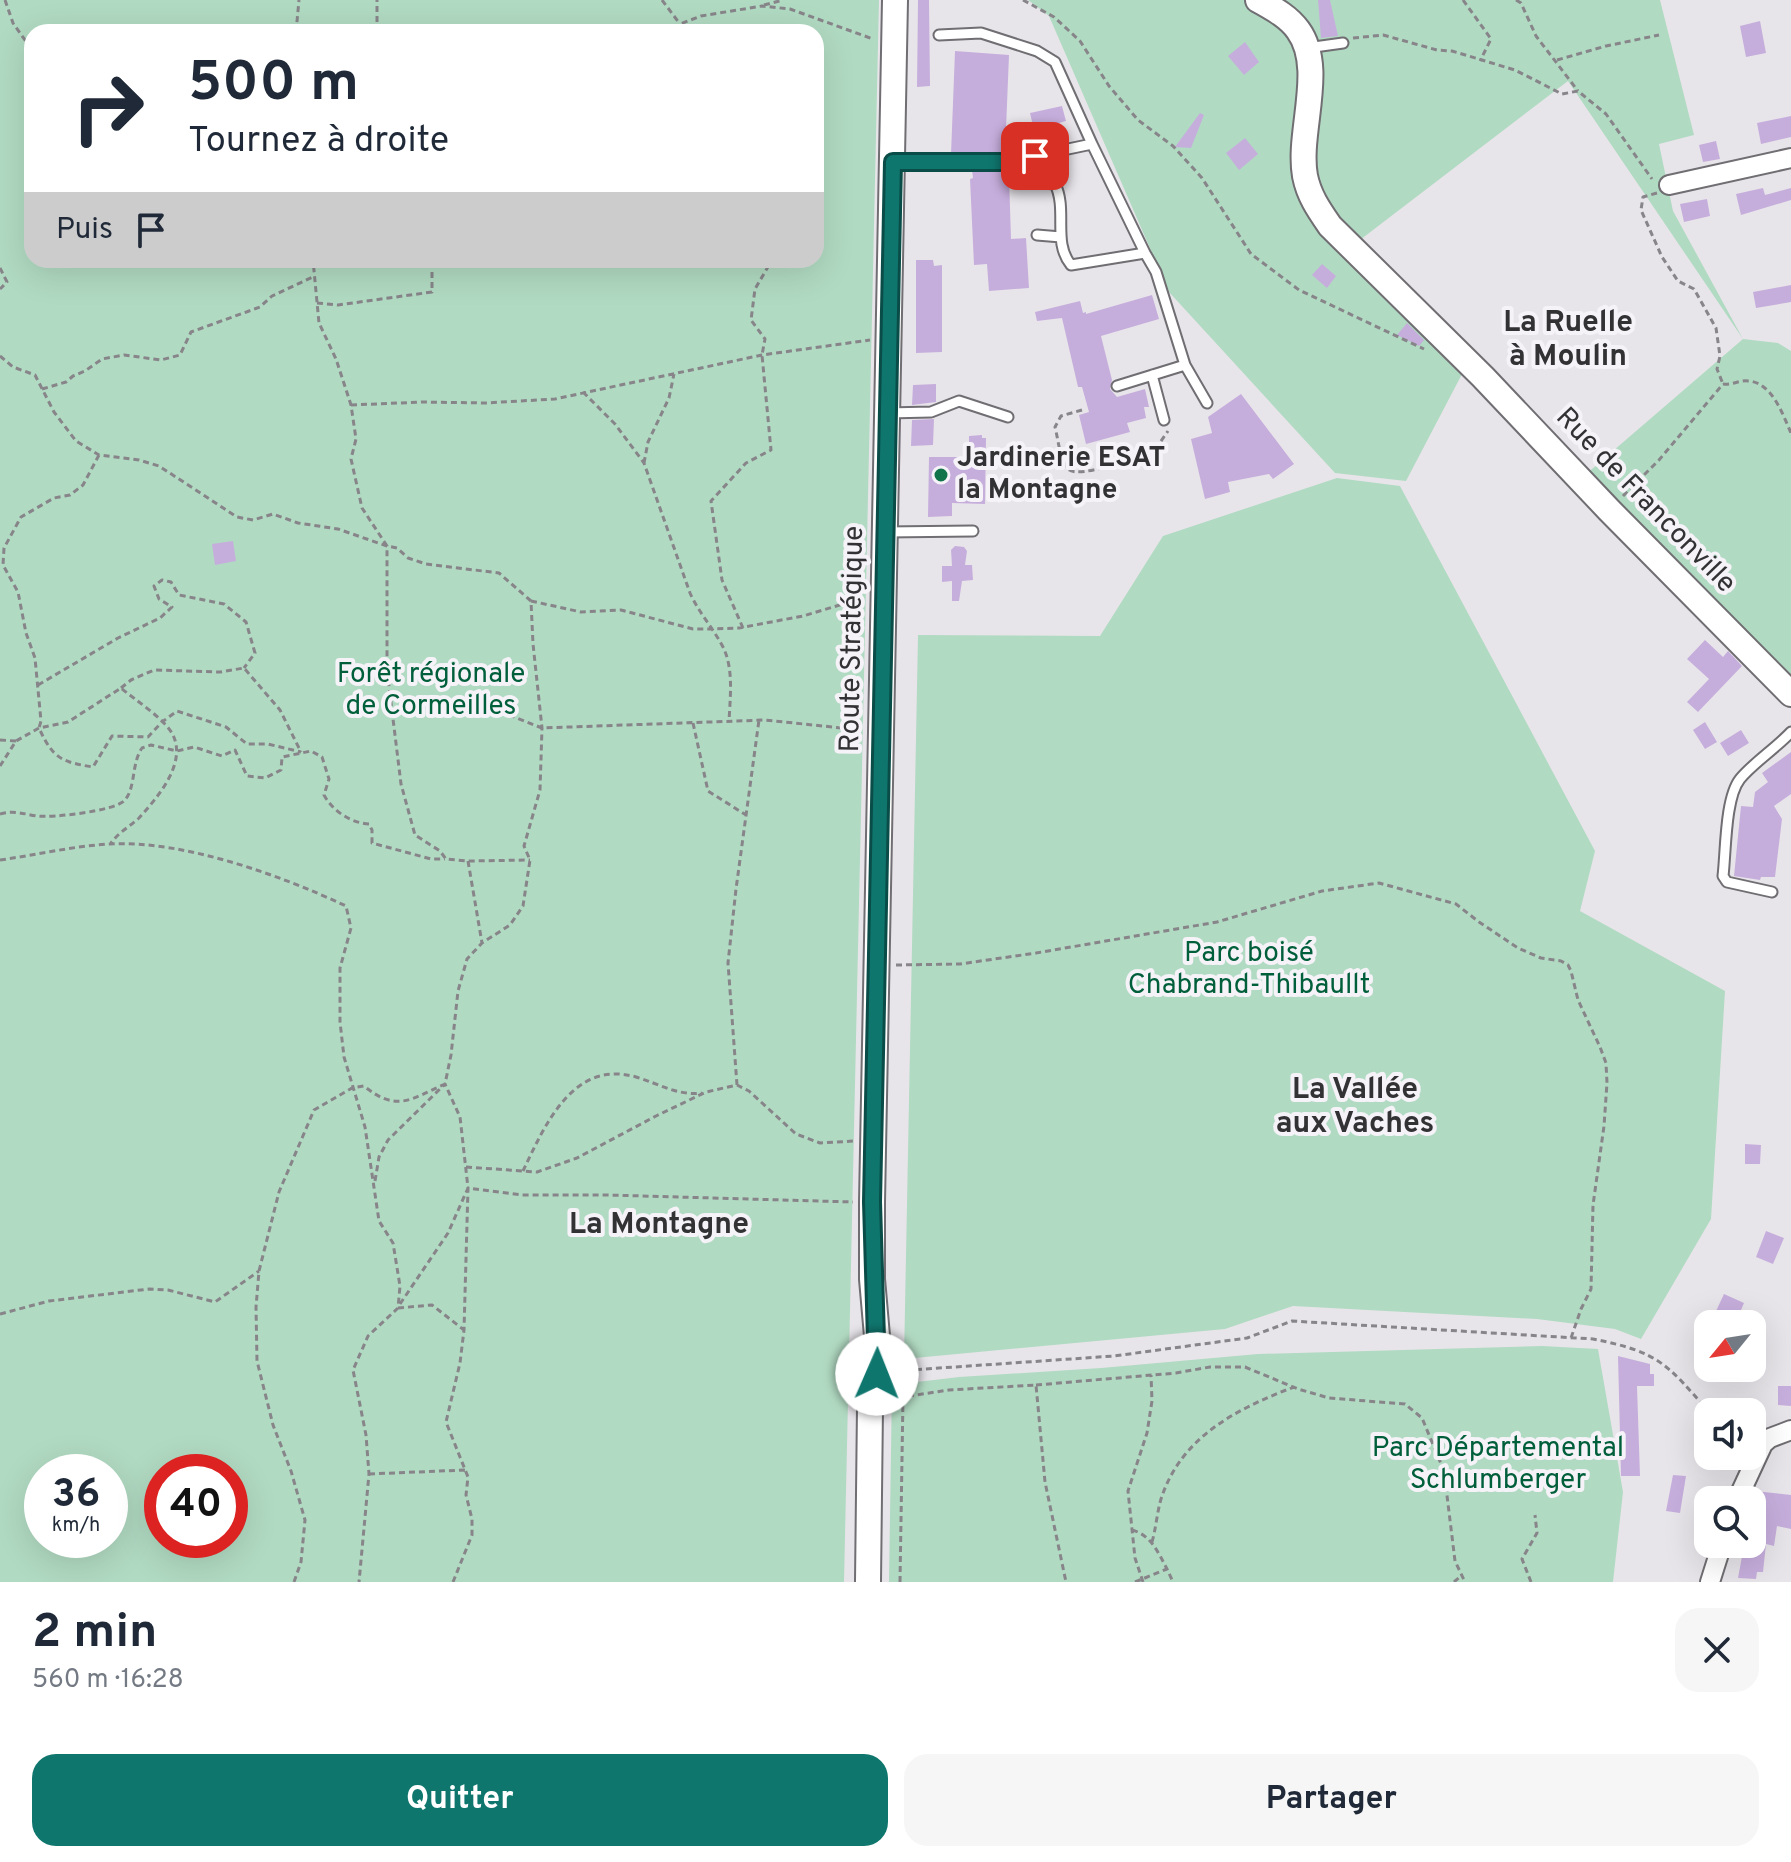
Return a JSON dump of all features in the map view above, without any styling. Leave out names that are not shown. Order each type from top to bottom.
[{"type":"street","name":"Route Stratégique","points":[[868,1582],[870,1407],[864,1353],[872,1279],[895,0]]},
{"type":"street","points":[[1258,0],[1288,19],[1307,48]]},
{"type":"street","name":"Rue de Franconville","points":[[1307,48],[1310,73],[1305,176],[1314,203],[1349,247],[1535,431],[1791,694]]},
{"type":"street","points":[[1669,185],[1791,158]]},
{"type":"street","points":[[1743,1486],[1763,1444],[1791,1430]]},
{"type":"street","points":[[1710,1582],[1718,1558]]},
{"type":"lane","points":[[939,35],[981,33],[1037,51],[1055,62],[1156,272],[1185,365],[1207,403]]},
{"type":"lane","points":[[1307,48],[1343,43]]},
{"type":"lane","points":[[893,162],[1006,162],[1092,144]]},
{"type":"lane","points":[[1030,182],[1055,184],[1058,189],[1062,208],[1061,237],[1066,259],[1071,265],[1145,253]]},
{"type":"lane","points":[[1037,235],[1061,237]]},
{"type":"lane","points":[[1117,386],[1185,365]]},
{"type":"lane","points":[[1152,375],[1164,420]]},
{"type":"lane","points":[[887,413],[931,412],[959,401],[1008,417]]},
{"type":"lane","points":[[885,532],[973,531]]},
{"type":"lane","points":[[1772,892],[1727,882],[1723,876],[1732,795],[1740,779],[1774,751],[1791,732]]},
{"type":"path","points":[[297,24],[299,0]]},
{"type":"path","points":[[377,0],[377,24]]},
{"type":"path","points":[[662,0],[680,24],[701,16],[783,0]]},
{"type":"path","points":[[1023,0],[1054,17],[1080,41],[1109,86],[1138,120],[1173,146],[1202,178],[1251,254],[1299,290],[1352,316],[1436,354],[1457,353]]},
{"type":"path","points":[[1463,0],[1491,39],[1480,61]]},
{"type":"path","points":[[1516,0],[1521,3],[1536,36],[1557,60],[1563,73],[1578,91],[1606,114],[1656,185],[1669,185]]},
{"type":"path","points":[[0,7],[5,2],[13,23],[24,39]]},
{"type":"path","points":[[762,6],[790,9],[861,33],[883,44],[894,45]]},
{"type":"path","points":[[1343,43],[1356,37],[1383,35],[1515,70],[1562,94],[1578,91]]},
{"type":"path","points":[[1557,60],[1659,35]]},
{"type":"path","points":[[1669,185],[1662,192],[1643,197],[1641,210],[1670,271],[1678,281],[1694,289],[1716,328],[1720,356],[1717,369],[1723,384]]},
{"type":"path","points":[[0,268],[7,282],[0,289]]},
{"type":"path","points":[[314,268],[319,323],[336,359],[351,405],[356,439],[351,459],[362,508],[387,546],[387,670],[401,784],[415,835],[440,851],[446,859]]},
{"type":"path","points":[[317,303],[338,305],[432,292],[432,268]]},
{"type":"path","points":[[743,628],[722,580],[711,501],[746,463],[771,450],[762,355],[765,339],[751,320],[755,289],[767,268]]},
{"type":"path","points":[[42,389],[66,382],[102,359],[124,355],[161,360],[180,355],[191,332],[260,307],[272,296],[315,276]]},
{"type":"path","points":[[351,405],[555,399],[762,355],[880,339]]},
{"type":"path","points":[[0,356],[13,367],[35,375],[54,412],[76,441],[99,455],[159,466],[237,517],[253,520],[273,514],[298,523],[338,529],[397,548],[408,558],[426,564],[499,573],[531,601],[581,612],[621,610],[693,629],[711,629],[743,628],[803,616],[884,594]]},
{"type":"path","points":[[644,463],[648,442],[669,398],[674,374]]},
{"type":"path","points":[[1723,384],[1734,385],[1746,380],[1759,384],[1771,395],[1791,433]]},
{"type":"path","points":[[1609,510],[1659,460],[1723,384]]},
{"type":"path","points":[[583,392],[615,424],[644,463],[690,593],[724,649],[729,668],[729,722]]},
{"type":"path","points":[[1082,410],[1061,416],[1055,427],[1066,467],[1071,472],[1079,473],[1152,451],[1169,432],[1164,420]]},
{"type":"path","points":[[99,455],[83,485],[70,495],[54,498],[21,517],[4,548],[3,565],[18,592],[26,633],[35,658],[39,728],[47,746],[66,763],[93,767],[112,736],[148,737],[177,711],[226,727],[247,744],[268,744],[301,752]]},
{"type":"path","points":[[0,766],[16,741],[39,728],[68,722],[131,680],[154,670],[220,672],[244,668],[255,653],[246,622],[224,604],[179,595],[171,582],[162,580],[154,586],[159,599],[172,607],[160,618],[118,638],[38,685]]},
{"type":"path","points":[[373,1187],[379,1157],[388,1140],[445,1084],[458,991],[467,959],[482,943],[510,925],[523,906],[530,860],[524,846],[540,790],[542,728],[531,601]]},
{"type":"path","points":[[244,668],[280,710],[301,752]]},
{"type":"path","points":[[111,844],[120,831],[138,819],[163,789],[173,772],[177,751],[172,733],[121,688]]},
{"type":"path","points":[[509,715],[542,728],[759,720],[882,733]]},
{"type":"path","points":[[737,1085],[728,963],[759,720]]},
{"type":"path","points":[[693,723],[708,791],[746,815]]},
{"type":"path","points":[[0,740],[16,741]]},
{"type":"path","points":[[0,814],[11,811],[41,816],[114,808],[127,799],[136,756],[142,748],[151,745],[177,751],[194,747],[222,756],[235,750],[247,776],[265,778],[281,770],[282,757],[311,751],[322,757],[329,779],[324,795],[330,807],[359,823],[369,824],[372,843],[431,859],[530,860]]},
{"type":"path","points":[[0,860],[111,844],[167,848],[264,870],[346,906],[351,928],[340,968],[340,1022],[352,1088],[365,1127],[379,1221],[395,1252],[400,1286],[398,1308]]},
{"type":"path","points":[[468,861],[482,943]]},
{"type":"path","points":[[896,965],[960,964],[1036,953],[1217,922],[1322,891],[1379,883],[1456,904],[1518,948],[1541,958],[1561,961],[1568,965],[1578,1000],[1600,1047],[1606,1063],[1607,1083],[1593,1205],[1591,1289],[1571,1338]]},
{"type":"path","points":[[522,1172],[560,1103],[592,1078],[622,1074],[687,1095],[737,1085],[749,1091],[796,1134],[820,1143],[873,1141]]},
{"type":"path","points":[[294,1582],[301,1562],[305,1520],[273,1425],[257,1361],[259,1271],[279,1192],[314,1110],[352,1088],[364,1086],[380,1099],[405,1102],[445,1084]]},
{"type":"path","points":[[445,1084],[460,1117],[468,1188],[464,1330],[460,1363],[446,1422],[465,1470],[472,1535],[453,1582]]},
{"type":"path","points":[[465,1167],[537,1172],[577,1158],[706,1092]]},
{"type":"path","points":[[468,1188],[522,1195],[872,1202]]},
{"type":"path","points":[[359,1582],[369,1474],[366,1435],[353,1370],[368,1336],[398,1308],[448,1233],[468,1188]]},
{"type":"path","points":[[0,1314],[49,1301],[149,1289],[168,1290],[215,1302],[259,1271]]},
{"type":"path","points":[[398,1308],[432,1305],[464,1330]]},
{"type":"path","points":[[888,1371],[1114,1356],[1247,1338],[1292,1321],[1593,1339],[1642,1351],[1663,1362],[1696,1398]]},
{"type":"path","points":[[900,1582],[903,1397],[949,1390],[1176,1373],[1210,1367],[1245,1367],[1329,1398],[1405,1404],[1422,1418],[1444,1471],[1455,1561],[1465,1582]]},
{"type":"path","points":[[1142,1581],[1135,1558],[1128,1491],[1147,1433],[1152,1401],[1150,1374]]},
{"type":"path","points":[[1036,1385],[1045,1482],[1066,1582]]},
{"type":"path","points":[[1152,1542],[1161,1500],[1175,1467],[1202,1434],[1235,1413],[1294,1387]]},
{"type":"path","points":[[369,1474],[465,1470]]},
{"type":"path","points":[[1531,1582],[1522,1559],[1537,1533],[1535,1515]]},
{"type":"path","points":[[1132,1530],[1152,1542],[1173,1582]]},
{"type":"path","points":[[1135,1582],[1167,1569]]},
{"type":"path","points":[[1454,1582],[1462,1575]]},
{"type":"green space","name":"Forêt régionale de Cormeilles","points":[[0,0],[879,0],[844,1582],[0,1582]]},
{"type":"green space","points":[[1028,0],[1660,0],[1694,135],[1659,144],[1673,211],[1743,339],[1568,81],[1356,243],[1472,355],[1406,481],[1335,473],[1169,292],[1049,16]]},
{"type":"green space","points":[[1743,339],[1778,343],[1791,351],[1791,678],[1585,475]]},
{"type":"green space","name":"Parc boisé Chabrand-Thibaullt","points":[[1337,478],[1400,486],[1595,851],[1580,911],[1725,991],[1711,1219],[1641,1339],[1615,1329],[1537,1319],[1293,1306],[1225,1329],[904,1359],[918,635],[1100,636],[1163,536]]},
{"type":"green space","name":"Parc Départemental Schlumberger","points":[[1542,1346],[1598,1349],[1623,1492],[1613,1582],[889,1582],[892,1385],[1258,1354]]},
{"type":"building","points":[[918,0],[929,0],[930,86],[917,87]]},
{"type":"building","points":[[1318,0],[1330,0],[1338,36],[1321,38]]},
{"type":"building","points":[[1760,21],[1766,53],[1746,57],[1740,26]]},
{"type":"building","points":[[1245,42],[1259,62],[1244,75],[1228,56]]},
{"type":"building","points":[[955,51],[1009,55],[1005,154],[951,154]]},
{"type":"building","points":[[1062,106],[1066,121],[1034,130],[1030,113]]},
{"type":"building","points":[[1200,113],[1204,115],[1191,148],[1175,147]]},
{"type":"building","points":[[1791,116],[1791,137],[1761,144],[1757,123]]},
{"type":"building","points":[[1245,138],[1258,154],[1239,170],[1226,153]]},
{"type":"building","points":[[1716,141],[1720,159],[1703,162],[1699,145]]},
{"type":"building","points":[[972,170],[1005,170],[1004,177],[1009,177],[1011,239],[1026,238],[1029,288],[989,291],[987,264],[974,265]]},
{"type":"building","points":[[1763,188],[1765,195],[1791,188],[1791,200],[1741,215],[1736,194]]},
{"type":"building","points":[[1707,199],[1710,216],[1684,222],[1680,204]]},
{"type":"building","points":[[916,260],[933,260],[934,266],[942,265],[942,352],[916,353]]},
{"type":"building","points":[[1322,264],[1336,276],[1327,288],[1312,275]]},
{"type":"building","points":[[1791,285],[1791,302],[1756,308],[1753,292]]},
{"type":"building","points":[[1152,295],[1159,319],[1101,336],[1112,380],[1110,389],[1117,397],[1145,389],[1149,407],[1144,407],[1146,418],[1127,423],[1130,432],[1086,444],[1079,415],[1089,412],[1082,387],[1078,387],[1062,318],[1037,321],[1035,312],[1080,301],[1086,314]]},
{"type":"building","points":[[1407,323],[1424,340],[1419,346],[1397,335]]},
{"type":"building","points":[[936,384],[936,402],[912,405],[913,385]]},
{"type":"building","points":[[1241,394],[1294,464],[1273,479],[1269,474],[1228,482],[1230,492],[1205,499],[1191,439],[1212,433],[1208,417]]},
{"type":"building","points":[[934,419],[933,445],[911,446],[912,420]]},
{"type":"building","points":[[982,435],[986,438],[985,504],[952,503],[952,516],[928,517],[929,457],[969,457],[969,436]]},
{"type":"building","points":[[233,541],[236,561],[215,565],[212,544]]},
{"type":"building","points":[[955,546],[964,547],[967,551],[965,565],[972,565],[973,580],[962,581],[959,601],[952,601],[952,581],[942,582],[942,566],[952,566],[951,550]]},
{"type":"building","points":[[1705,640],[1723,657],[1728,651],[1742,666],[1698,712],[1687,702],[1709,679],[1687,659]]},
{"type":"building","points":[[1705,722],[1717,742],[1705,749],[1693,730]]},
{"type":"building","points":[[1741,730],[1749,743],[1728,756],[1720,743]]},
{"type":"building","points":[[1791,752],[1791,794],[1774,806],[1782,819],[1775,877],[1761,877],[1760,880],[1734,876],[1741,806],[1753,807],[1755,792],[1768,782],[1762,773]]},
{"type":"building","points":[[1745,1144],[1761,1145],[1760,1164],[1745,1164]]},
{"type":"building","points":[[1766,1231],[1784,1238],[1773,1264],[1756,1257]]},
{"type":"building","points":[[1724,1294],[1744,1303],[1741,1310],[1717,1310]]},
{"type":"building","points":[[1618,1356],[1650,1364],[1650,1374],[1654,1374],[1654,1386],[1637,1386],[1640,1476],[1621,1476]]},
{"type":"building","points":[[1778,1386],[1791,1386],[1791,1406],[1778,1405]]},
{"type":"building","points":[[1673,1475],[1686,1476],[1680,1513],[1666,1511]]},
{"type":"building","points":[[1766,1492],[1791,1495],[1791,1529],[1777,1526],[1774,1546],[1766,1544]]},
{"type":"building","points":[[1742,1558],[1764,1558],[1763,1572],[1757,1572],[1756,1579],[1738,1578]]},
{"type":"place","name":"Jardinerie ESAT la Montagne","points":[[941,475]]},
{"type":"district","name":"La Ruelle à Moulin","points":[[1568,340]]},
{"type":"district","name":"La Vallée aux Vaches","points":[[1355,1107]]},
{"type":"district","name":"La Montagne","points":[[659,1225]]},
{"type":"route","points":[[877,1374],[872,1202],[893,162],[1006,162],[1035,156]]}]
